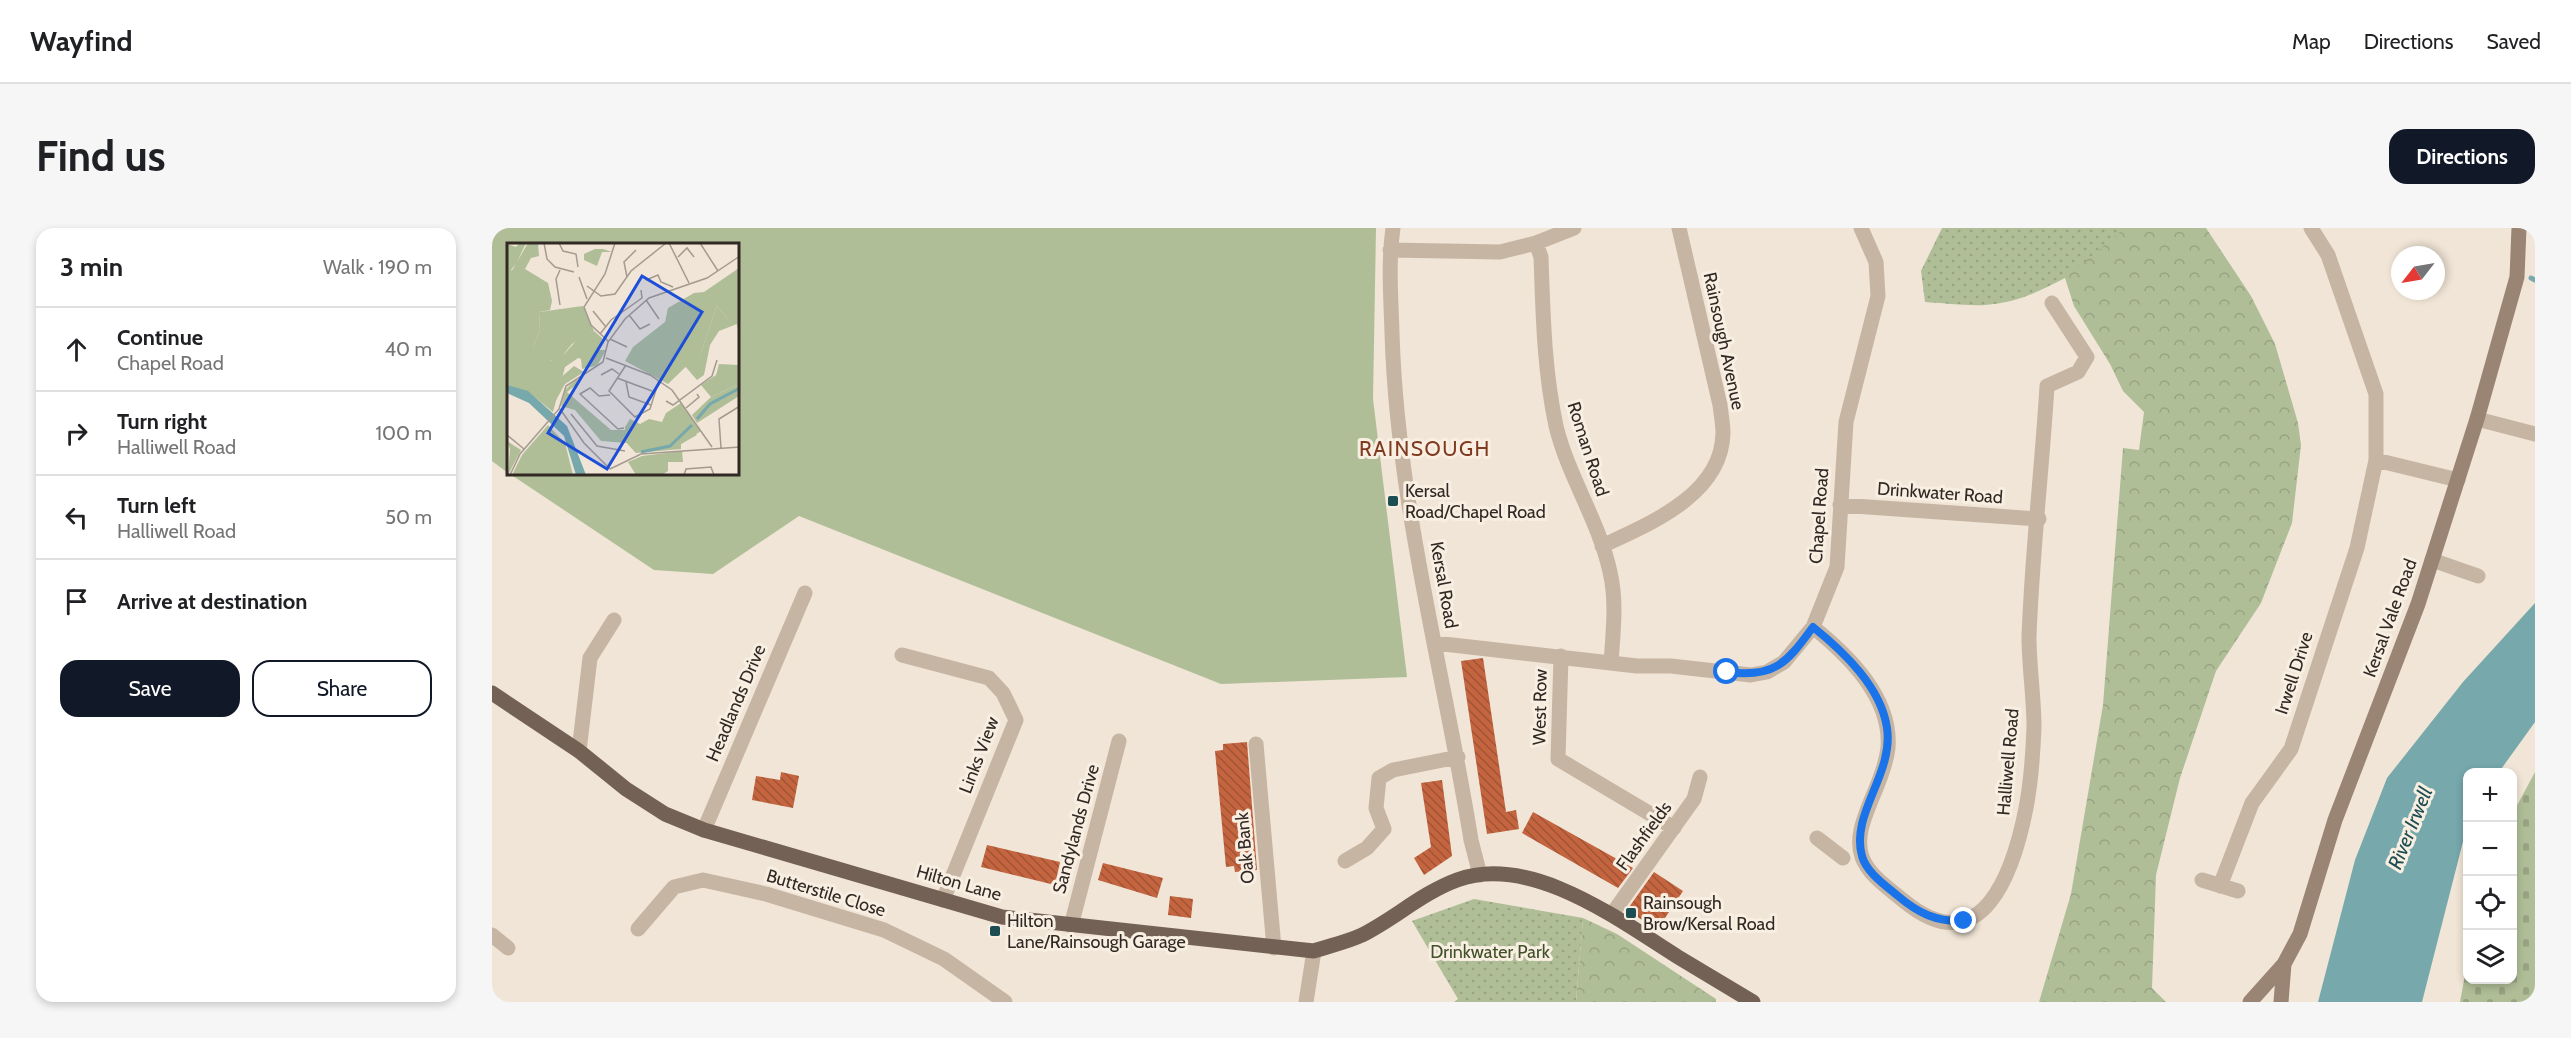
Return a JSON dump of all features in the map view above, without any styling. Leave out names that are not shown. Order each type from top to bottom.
[{"type":"main road","name":"Hilton Lane","points":[[492,693],[579,751],[626,789],[665,814],[704,830],[1002,917],[1314,951],[1361,936],[1434,891],[1458,880],[1480,875]]},
{"type":"main road","points":[[1480,875],[1549,885],[1612,914],[1753,1002]]},
{"type":"street","name":"Kersal Road","points":[[1393,228],[1390,250],[1393,365],[1403,474],[1458,758],[1471,840],[1480,875]]},
{"type":"street","points":[[1390,250],[1500,252],[1536,243],[1574,228]]},
{"type":"street","name":"Rainsough Avenue","points":[[1602,546],[1641,528],[1691,497],[1708,478],[1717,460],[1723,434],[1720,405],[1679,228]]},
{"type":"street","name":"Chapel Road","points":[[1435,643],[1637,666],[1671,666],[1750,675],[1767,672],[1784,662],[1813,627],[1837,567],[1846,422],[1878,296],[1876,262],[1861,228]]},
{"type":"street","name":"Irwell Drive","points":[[2220,886],[2252,803],[2291,749],[2357,548],[2376,459],[2376,393],[2328,255],[2311,228]]},
{"type":"street","name":"Kersal Vale Road","points":[[2250,1002],[2284,964],[2300,934],[2335,820],[2418,604],[2477,419],[2517,277],[2519,228]]},
{"type":"street","name":"Roman Road","points":[[1536,243],[1541,257],[1545,364],[1557,426],[1578,491],[1602,546],[1610,572],[1614,599],[1611,663]]},
{"type":"street","name":"Halliwell Road","points":[[1813,627],[1858,670],[1877,701],[1887,726],[1886,758],[1862,821],[1862,857],[1871,872],[1916,911],[1950,921],[1973,917],[1990,903],[2005,881],[2021,831],[2028,796],[2034,727],[2030,620],[2047,386],[2078,372],[2086,357],[2052,303]]},
{"type":"street","points":[[2477,419],[2535,434]]},
{"type":"street","points":[[2376,459],[2458,480]]},
{"type":"street","name":"Drinkwater Road","points":[[1840,505],[2039,519]]},
{"type":"street","points":[[2432,560],[2478,576]]},
{"type":"street","name":"Headlands Drive","points":[[704,830],[805,593]]},
{"type":"street","points":[[579,751],[590,658],[614,620]]},
{"type":"street","name":"Links View","points":[[902,655],[989,678],[1003,693],[1016,720],[943,900]]},
{"type":"street","name":"West Row","points":[[1561,656],[1558,759],[1674,828]]},
{"type":"street","name":"Sandylands Drive","points":[[1071,926],[1119,741]]},
{"type":"street","name":"Oak Bank","points":[[1256,744],[1274,948]]},
{"type":"street","points":[[1346,861],[1367,848],[1384,829],[1376,808],[1379,778],[1394,770],[1458,758]]},
{"type":"street","name":"Flashfields","points":[[1612,914],[1694,799],[1700,777]]},
{"type":"street","points":[[1817,838],[1843,858]]},
{"type":"street","name":"Butterstile Close","points":[[638,929],[674,887],[703,880],[766,894],[884,930],[944,959],[1005,1002]]},
{"type":"street","points":[[2202,880],[2238,891]]},
{"type":"street","points":[[492,935],[508,948]]},
{"type":"street","points":[[1306,1002],[1314,951]]},
{"type":"street","points":[[2281,1002],[2284,964]]},
{"type":"green space","points":[[492,228],[1376,228],[1373,399],[1407,677],[1221,684],[799,516],[713,574],[654,570],[513,476],[740,476],[740,243],[507,243],[507,472],[492,461]]},
{"type":"green space","points":[[1942,228],[2125,228],[2077,267],[2044,288],[2006,302],[1962,305],[1925,302],[1921,271]]},
{"type":"green space","points":[[1955,228],[2206,228],[2251,296],[2275,344],[2298,423],[2301,445],[2292,523],[2261,603],[2216,671],[2180,778],[2156,875],[2152,988],[2166,1002],[2039,1002],[2071,894],[2103,705],[2123,448],[2139,450],[2144,412],[2123,391],[2110,364],[2074,306],[2065,278],[2029,294],[1997,302],[1964,304],[1925,302]]},
{"type":"green space","points":[[2535,772],[2535,1002],[2460,1002],[2463,984],[2517,984],[2517,806]]},
{"type":"green space","name":"Drinkwater Park","points":[[1474,899],[1583,918],[1576,1002],[1454,1002],[1458,999],[1412,921]]},
{"type":"green space","points":[[1583,918],[1617,934],[1716,999],[1716,1002],[1576,1002]]},
{"type":"water","name":"River Irwell","points":[[2535,603],[2535,722],[2502,768],[2463,768],[2463,842],[2422,1002],[2318,1002],[2355,860],[2387,778],[2463,682]]},
{"type":"building","points":[[1483,658],[1506,812],[1516,810],[1519,829],[1487,834],[1461,661]]},
{"type":"building","points":[[1247,742],[1257,870],[1235,872],[1234,866],[1226,867],[1215,751],[1223,750],[1223,744]]},
{"type":"building","points":[[781,772],[799,776],[793,808],[752,800],[756,776],[780,780]]},
{"type":"building","points":[[1442,780],[1452,856],[1424,875],[1414,858],[1431,847],[1421,783]]},
{"type":"building","points":[[1533,812],[1633,868],[1618,888],[1522,833]]},
{"type":"building","points":[[987,845],[1060,862],[1055,885],[981,867]]},
{"type":"building","points":[[1103,863],[1163,878],[1157,898],[1098,880]]},
{"type":"building","points":[[1654,872],[1683,891],[1657,930],[1627,910]]},
{"type":"building","points":[[1170,896],[1193,899],[1191,918],[1168,915]]},
{"type":"waterway","points":[[2531,278],[2535,280]]},
{"type":"place","name":"Kersal Road/Chapel Road","points":[[1393,501]]},
{"type":"place","name":"Rainsough Brow/Kersal Road","points":[[1631,913]]},
{"type":"place","name":"Hilton Lane/Rainsough Garage","points":[[995,931]]},
{"type":"district","name":"RAINSOUGH","points":[[1425,449]]},
{"type":"route","points":[[1727,672],[1750,675],[1767,672],[1784,662],[1800,646],[1813,627],[1848,659],[1867,683],[1877,701],[1887,726],[1888,737],[1888,749],[1883,769],[1862,821],[1860,838],[1862,857],[1871,872],[1916,911],[1939,920],[1964,921]]}]
